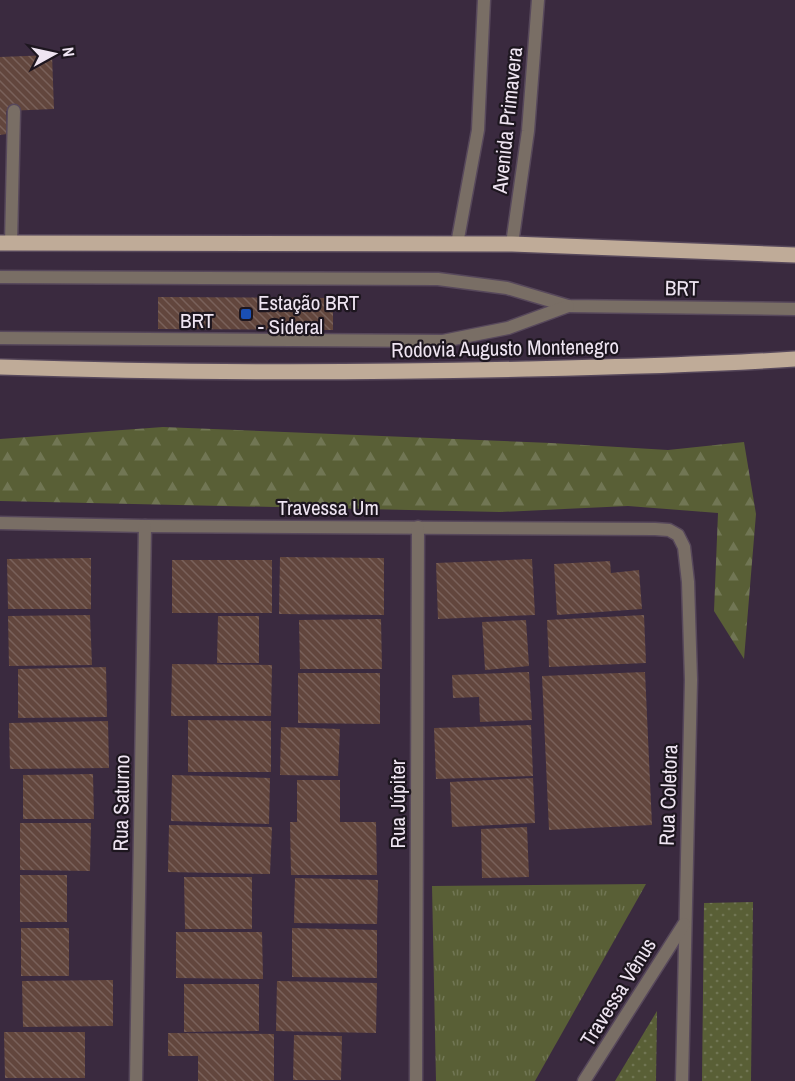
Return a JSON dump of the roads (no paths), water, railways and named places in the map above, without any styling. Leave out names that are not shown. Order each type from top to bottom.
[{"type":"main road","points":[[5,243],[512,244],[795,255]]},
{"type":"main road","name":"Rodovia Augusto Montenegro","points":[[0,367],[377,372],[612,367],[795,359]]},
{"type":"street","name":"Avenida Primavera","points":[[457,244],[477,130],[484,0]]},
{"type":"street","name":"Avenida Primavera","points":[[512,244],[528,131],[538,0]]},
{"type":"street","points":[[5,243],[14,111]]},
{"type":"street","name":"BRT","points":[[0,277],[438,279],[507,288],[568,306],[795,309]]},
{"type":"street","name":"BRT","points":[[0,338],[443,341],[508,328],[568,306]]},
{"type":"street","name":"Travessa Um","points":[[0,523],[655,529]]},
{"type":"street","name":"Rua Saturno","points":[[136,1081],[145,526]]},
{"type":"street","name":"Rua Júpiter","points":[[416,1081],[418,526]]},
{"type":"street","name":"Rua Coletora","points":[[655,529],[669,530],[678,535],[684,547],[688,582],[691,680],[682,1081]]},
{"type":"street","name":"Travessa Vênus","points":[[584,1081],[684,923]]},
{"type":"place","name":"Estação BRT - Sideral","points":[[246,314]]}]
